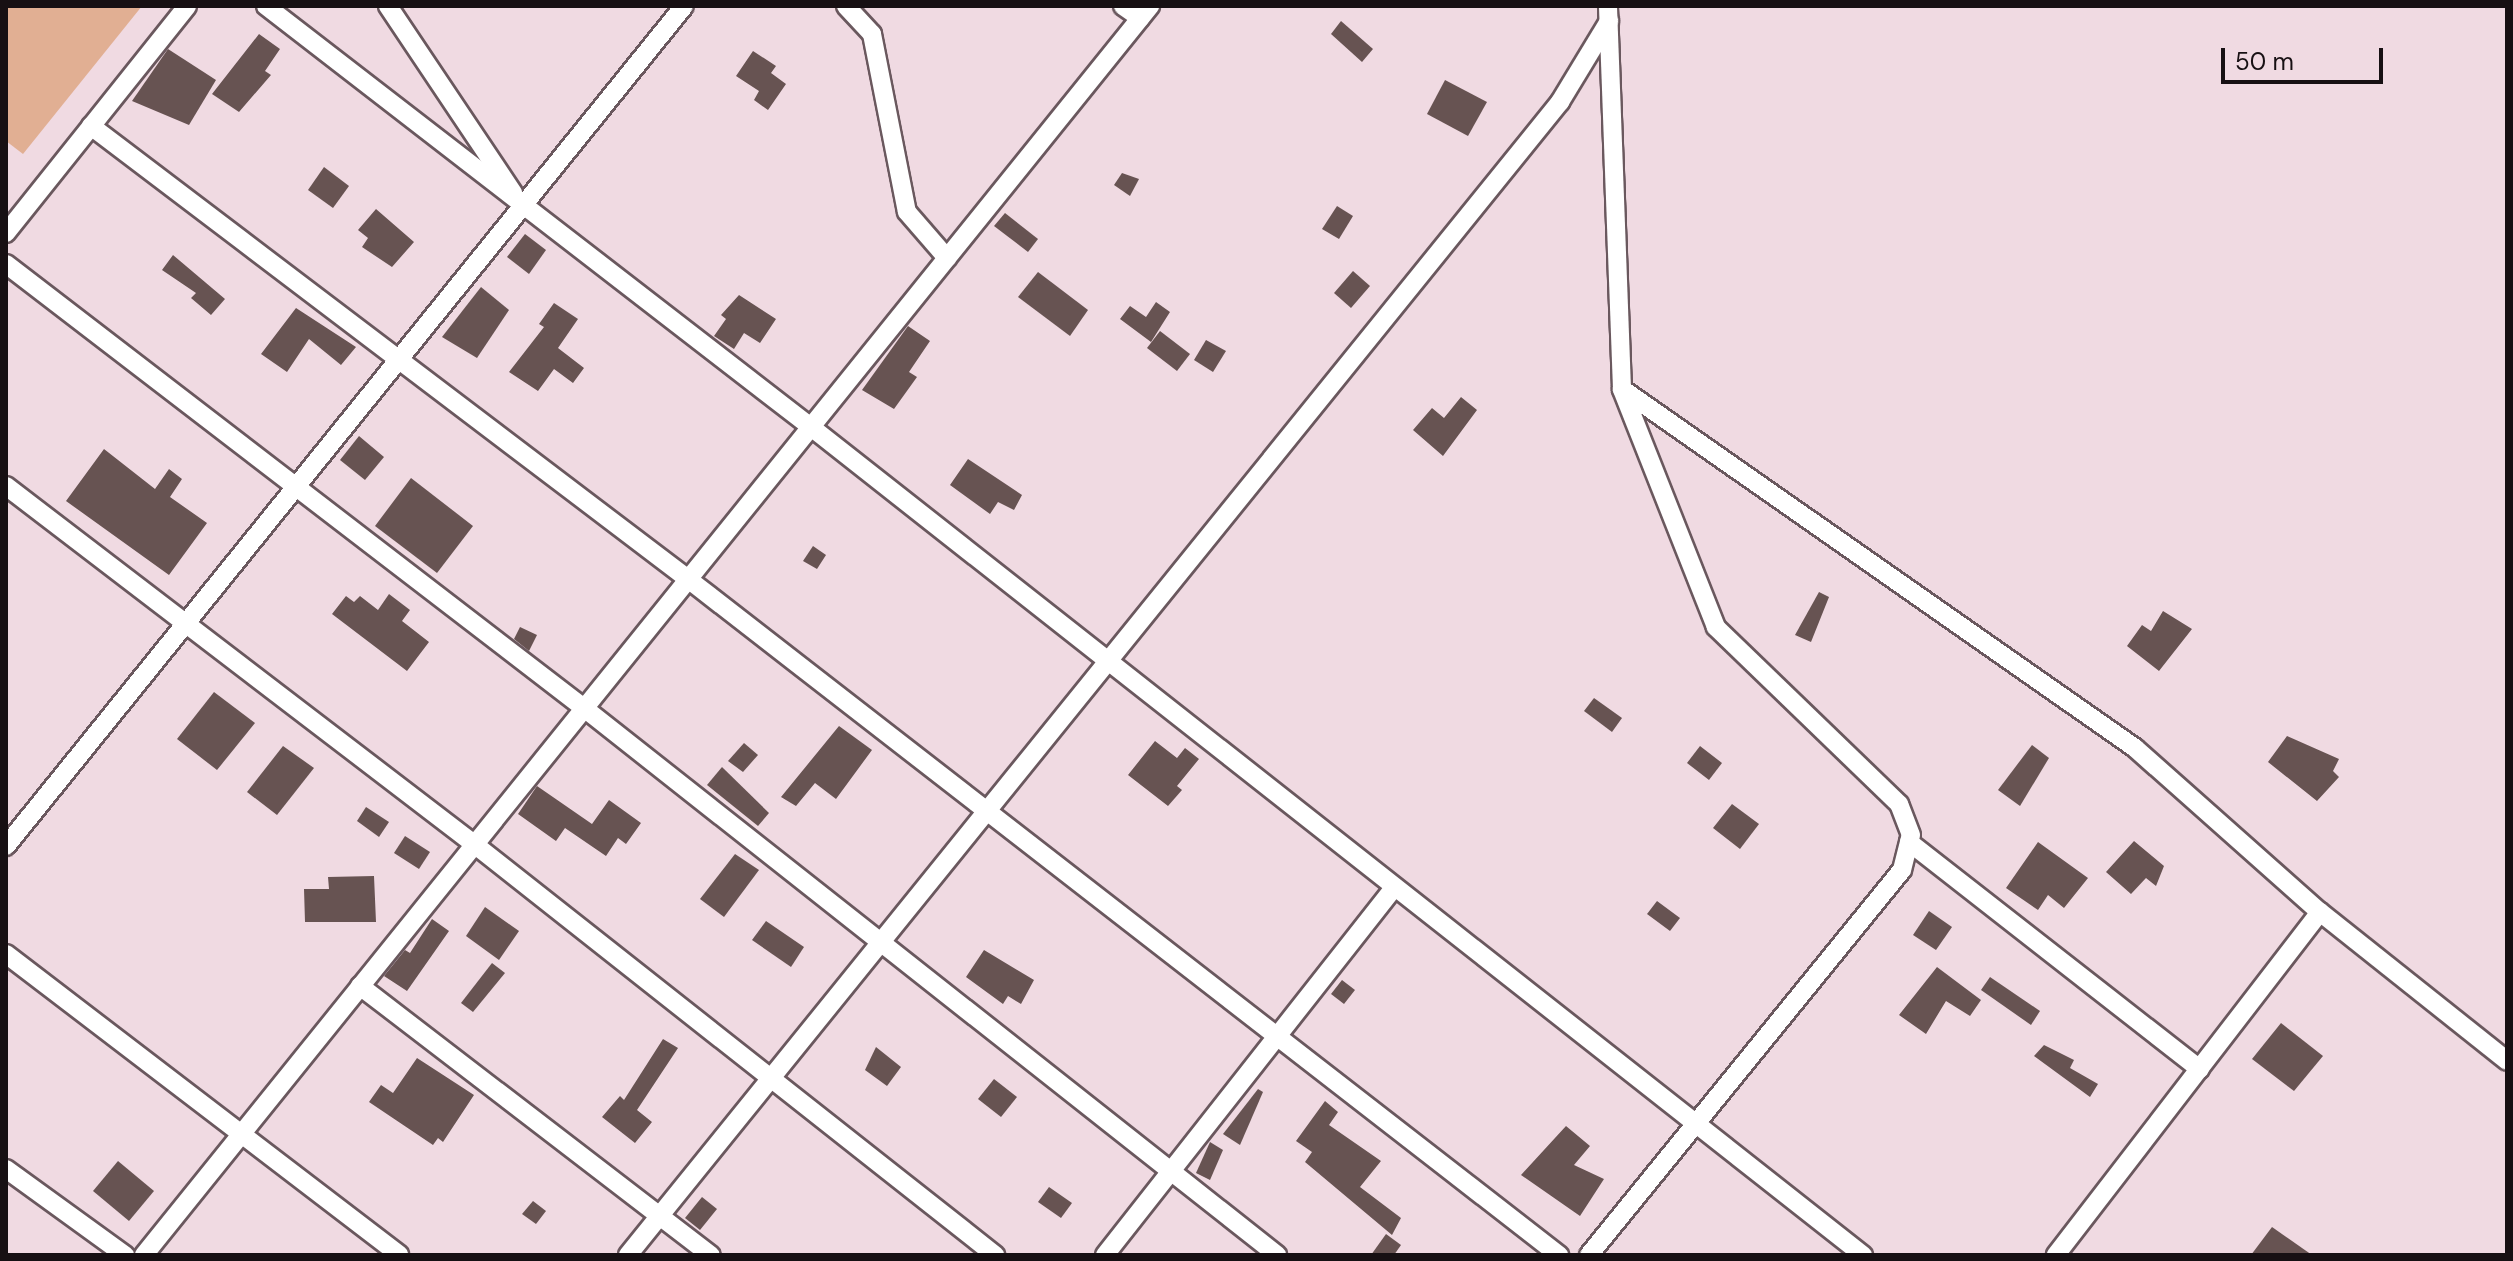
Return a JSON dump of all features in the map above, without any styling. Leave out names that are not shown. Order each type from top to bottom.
[{"type":"street","points":[[6,233],[187,6]]},
{"type":"street","points":[[266,6],[811,427],[1106,663],[1863,1255]]},
{"type":"street","points":[[388,6],[522,206]]},
{"type":"street","points":[[6,846],[684,6]]},
{"type":"street","points":[[846,6],[872,34],[907,212],[947,258]]},
{"type":"street","points":[[144,1255],[1145,12],[1123,6]]},
{"type":"street","points":[[1589,1255],[1902,870],[1909,842],[1899,804],[1716,627],[1622,389],[1608,13]]},
{"type":"street","points":[[628,1255],[1560,102],[1608,13]]},
{"type":"street","points":[[91,126],[688,579],[984,813],[1559,1255]]},
{"type":"street","points":[[6,264],[294,489],[584,708],[878,944],[1277,1255]]},
{"type":"street","points":[[1622,389],[2135,748],[2320,912],[2507,1061]]},
{"type":"street","points":[[6,486],[474,844],[995,1255]]},
{"type":"street","points":[[1909,842],[2200,1069]]},
{"type":"street","points":[[1105,1255],[1394,888]]},
{"type":"street","points":[[2056,1255],[2320,912]]},
{"type":"street","points":[[6,954],[243,1132],[399,1255]]},
{"type":"street","points":[[360,986],[711,1255]]},
{"type":"street","points":[[6,1169],[125,1255]]},
{"type":"shaded area","points":[[6,6],[142,6],[23,154],[6,141]]},
{"type":"building","points":[[1341,21],[1373,49],[1362,62],[1331,34]]},
{"type":"building","points":[[259,34],[280,49],[265,71],[271,75],[239,112],[212,94]]},
{"type":"building","points":[[168,49],[216,80],[189,125],[132,101]]},
{"type":"building","points":[[753,51],[776,66],[771,73],[786,84],[768,110],[754,100],[759,91],[736,76]]},
{"type":"building","points":[[1445,80],[1487,102],[1468,136],[1427,114]]},
{"type":"building","points":[[324,167],[349,186],[333,208],[308,190]]},
{"type":"building","points":[[1122,173],[1139,179],[1130,196],[1114,185]]},
{"type":"building","points":[[1337,206],[1353,216],[1339,239],[1322,229]]},
{"type":"building","points":[[376,209],[414,242],[392,267],[362,247],[368,238],[358,230]]},
{"type":"building","points":[[1005,213],[1038,239],[1028,252],[994,226]]},
{"type":"building","points":[[525,234],[546,250],[529,274],[507,257]]},
{"type":"building","points":[[173,255],[225,299],[211,315],[191,298],[196,293],[162,270]]},
{"type":"building","points":[[1353,271],[1370,286],[1351,308],[1334,293]]},
{"type":"building","points":[[1038,272],[1088,310],[1070,336],[1018,297]]},
{"type":"building","points":[[481,287],[509,310],[477,358],[442,337]]},
{"type":"building","points":[[739,295],[776,319],[760,343],[744,333],[734,349],[714,336],[726,319],[721,315]]},
{"type":"building","points":[[1156,302],[1170,312],[1151,342],[1120,319],[1130,306],[1146,317]]},
{"type":"building","points":[[554,303],[578,319],[558,348],[584,368],[573,383],[554,369],[538,391],[509,372],[544,327],[539,324]]},
{"type":"building","points":[[296,308],[356,347],[341,365],[309,339],[287,372],[261,354]]},
{"type":"building","points":[[908,326],[930,341],[909,372],[917,377],[894,409],[862,390]]},
{"type":"building","points":[[1160,331],[1190,354],[1177,371],[1147,348]]},
{"type":"building","points":[[1206,340],[1226,351],[1213,372],[1194,360]]},
{"type":"building","points":[[1461,397],[1477,410],[1443,456],[1413,430],[1432,408],[1444,418]]},
{"type":"building","points":[[359,436],[384,457],[365,480],[340,460]]},
{"type":"building","points":[[104,449],[155,489],[169,469],[182,479],[170,497],[207,523],[169,575],[66,501]]},
{"type":"building","points":[[968,459],[1022,495],[1014,510],[998,502],[990,514],[950,485]]},
{"type":"building","points":[[411,478],[473,526],[437,573],[375,526]]},
{"type":"building","points":[[813,546],[826,555],[817,569],[803,561]]},
{"type":"building","points":[[1819,592],[1829,597],[1811,642],[1795,635]]},
{"type":"building","points":[[389,594],[410,610],[402,621],[429,642],[407,671],[332,614],[346,596],[354,602],[360,596],[378,610]]},
{"type":"building","points":[[2163,611],[2192,629],[2159,671],[2127,646],[2142,625],[2151,631]]},
{"type":"building","points":[[520,627],[537,635],[529,651],[514,639]]},
{"type":"building","points":[[214,692],[255,723],[217,770],[177,739]]},
{"type":"building","points":[[1594,698],[1622,718],[1612,732],[1584,711]]},
{"type":"building","points":[[839,726],[872,750],[836,799],[815,783],[796,806],[781,797]]},
{"type":"building","points":[[2287,736],[2339,759],[2333,771],[2339,777],[2317,801],[2268,762]]},
{"type":"building","points":[[1155,741],[1177,758],[1185,748],[1199,759],[1177,786],[1182,790],[1168,806],[1128,775]]},
{"type":"building","points":[[744,743],[758,755],[743,772],[728,761]]},
{"type":"building","points":[[2032,745],[2049,758],[2020,806],[1998,790]]},
{"type":"building","points":[[283,746],[314,768],[277,815],[247,792]]},
{"type":"building","points":[[1700,746],[1722,763],[1709,780],[1687,763]]},
{"type":"building","points":[[722,767],[769,813],[758,826],[707,785]]},
{"type":"building","points":[[537,786],[592,824],[609,800],[641,823],[626,844],[618,838],[606,856],[565,828],[556,841],[518,814]]},
{"type":"building","points":[[1732,804],[1759,824],[1740,849],[1713,828]]},
{"type":"building","points":[[366,807],[389,822],[379,837],[357,821]]},
{"type":"building","points":[[405,836],[430,852],[419,869],[394,853]]},
{"type":"building","points":[[2134,841],[2164,866],[2156,886],[2146,878],[2131,894],[2106,872]]},
{"type":"building","points":[[2038,842],[2088,878],[2064,908],[2048,895],[2038,910],[2006,888]]},
{"type":"building","points":[[735,854],[759,870],[724,917],[700,899]]},
{"type":"building","points":[[374,876],[376,922],[305,922],[304,889],[329,889],[328,877]]},
{"type":"building","points":[[1657,901],[1680,918],[1670,931],[1647,914]]},
{"type":"building","points":[[485,907],[519,931],[499,960],[466,936]]},
{"type":"building","points":[[1929,911],[1952,927],[1936,950],[1913,935]]},
{"type":"building","points":[[432,919],[449,931],[407,991],[384,976],[405,950],[410,953]]},
{"type":"building","points":[[766,921],[804,947],[791,967],[752,940]]},
{"type":"building","points":[[984,950],[1034,980],[1021,1004],[1008,996],[1003,1004],[966,977]]},
{"type":"building","points":[[492,963],[505,973],[473,1012],[461,1003]]},
{"type":"building","points":[[1937,967],[1981,1000],[1970,1016],[1946,1001],[1926,1034],[1899,1015]]},
{"type":"building","points":[[1990,977],[2040,1011],[2031,1025],[1981,990]]},
{"type":"building","points":[[1342,980],[1355,990],[1344,1004],[1331,994]]},
{"type":"building","points":[[2281,1023],[2323,1056],[2294,1091],[2252,1059]]},
{"type":"building","points":[[663,1039],[678,1048],[637,1110],[652,1122],[635,1143],[602,1117],[620,1096],[624,1100]]},
{"type":"building","points":[[2044,1045],[2074,1060],[2070,1068],[2098,1084],[2090,1097],[2034,1056]]},
{"type":"building","points":[[876,1047],[901,1067],[887,1086],[865,1070]]},
{"type":"building","points":[[417,1058],[474,1095],[443,1142],[438,1138],[433,1145],[369,1102],[381,1085],[393,1093]]},
{"type":"building","points":[[994,1079],[1017,1097],[1001,1117],[978,1099]]},
{"type":"building","points":[[1258,1089],[1263,1092],[1240,1145],[1223,1134]]},
{"type":"building","points":[[1325,1101],[1338,1112],[1329,1125],[1381,1161],[1360,1187],[1401,1218],[1392,1235],[1305,1162],[1312,1152],[1296,1141]]},
{"type":"building","points":[[1566,1126],[1590,1146],[1574,1165],[1604,1179],[1580,1216],[1521,1175]]},
{"type":"building","points":[[1210,1142],[1223,1150],[1210,1180],[1196,1173]]},
{"type":"building","points":[[118,1161],[154,1191],[129,1221],[93,1191]]},
{"type":"building","points":[[1049,1187],[1072,1203],[1061,1218],[1038,1202]]},
{"type":"building","points":[[702,1197],[717,1209],[700,1230],[685,1218]]},
{"type":"building","points":[[533,1201],[546,1211],[536,1224],[522,1214]]},
{"type":"building","points":[[2272,1227],[2312,1255],[2251,1255]]},
{"type":"building","points":[[1386,1234],[1401,1245],[1394,1255],[1371,1255]]}]
